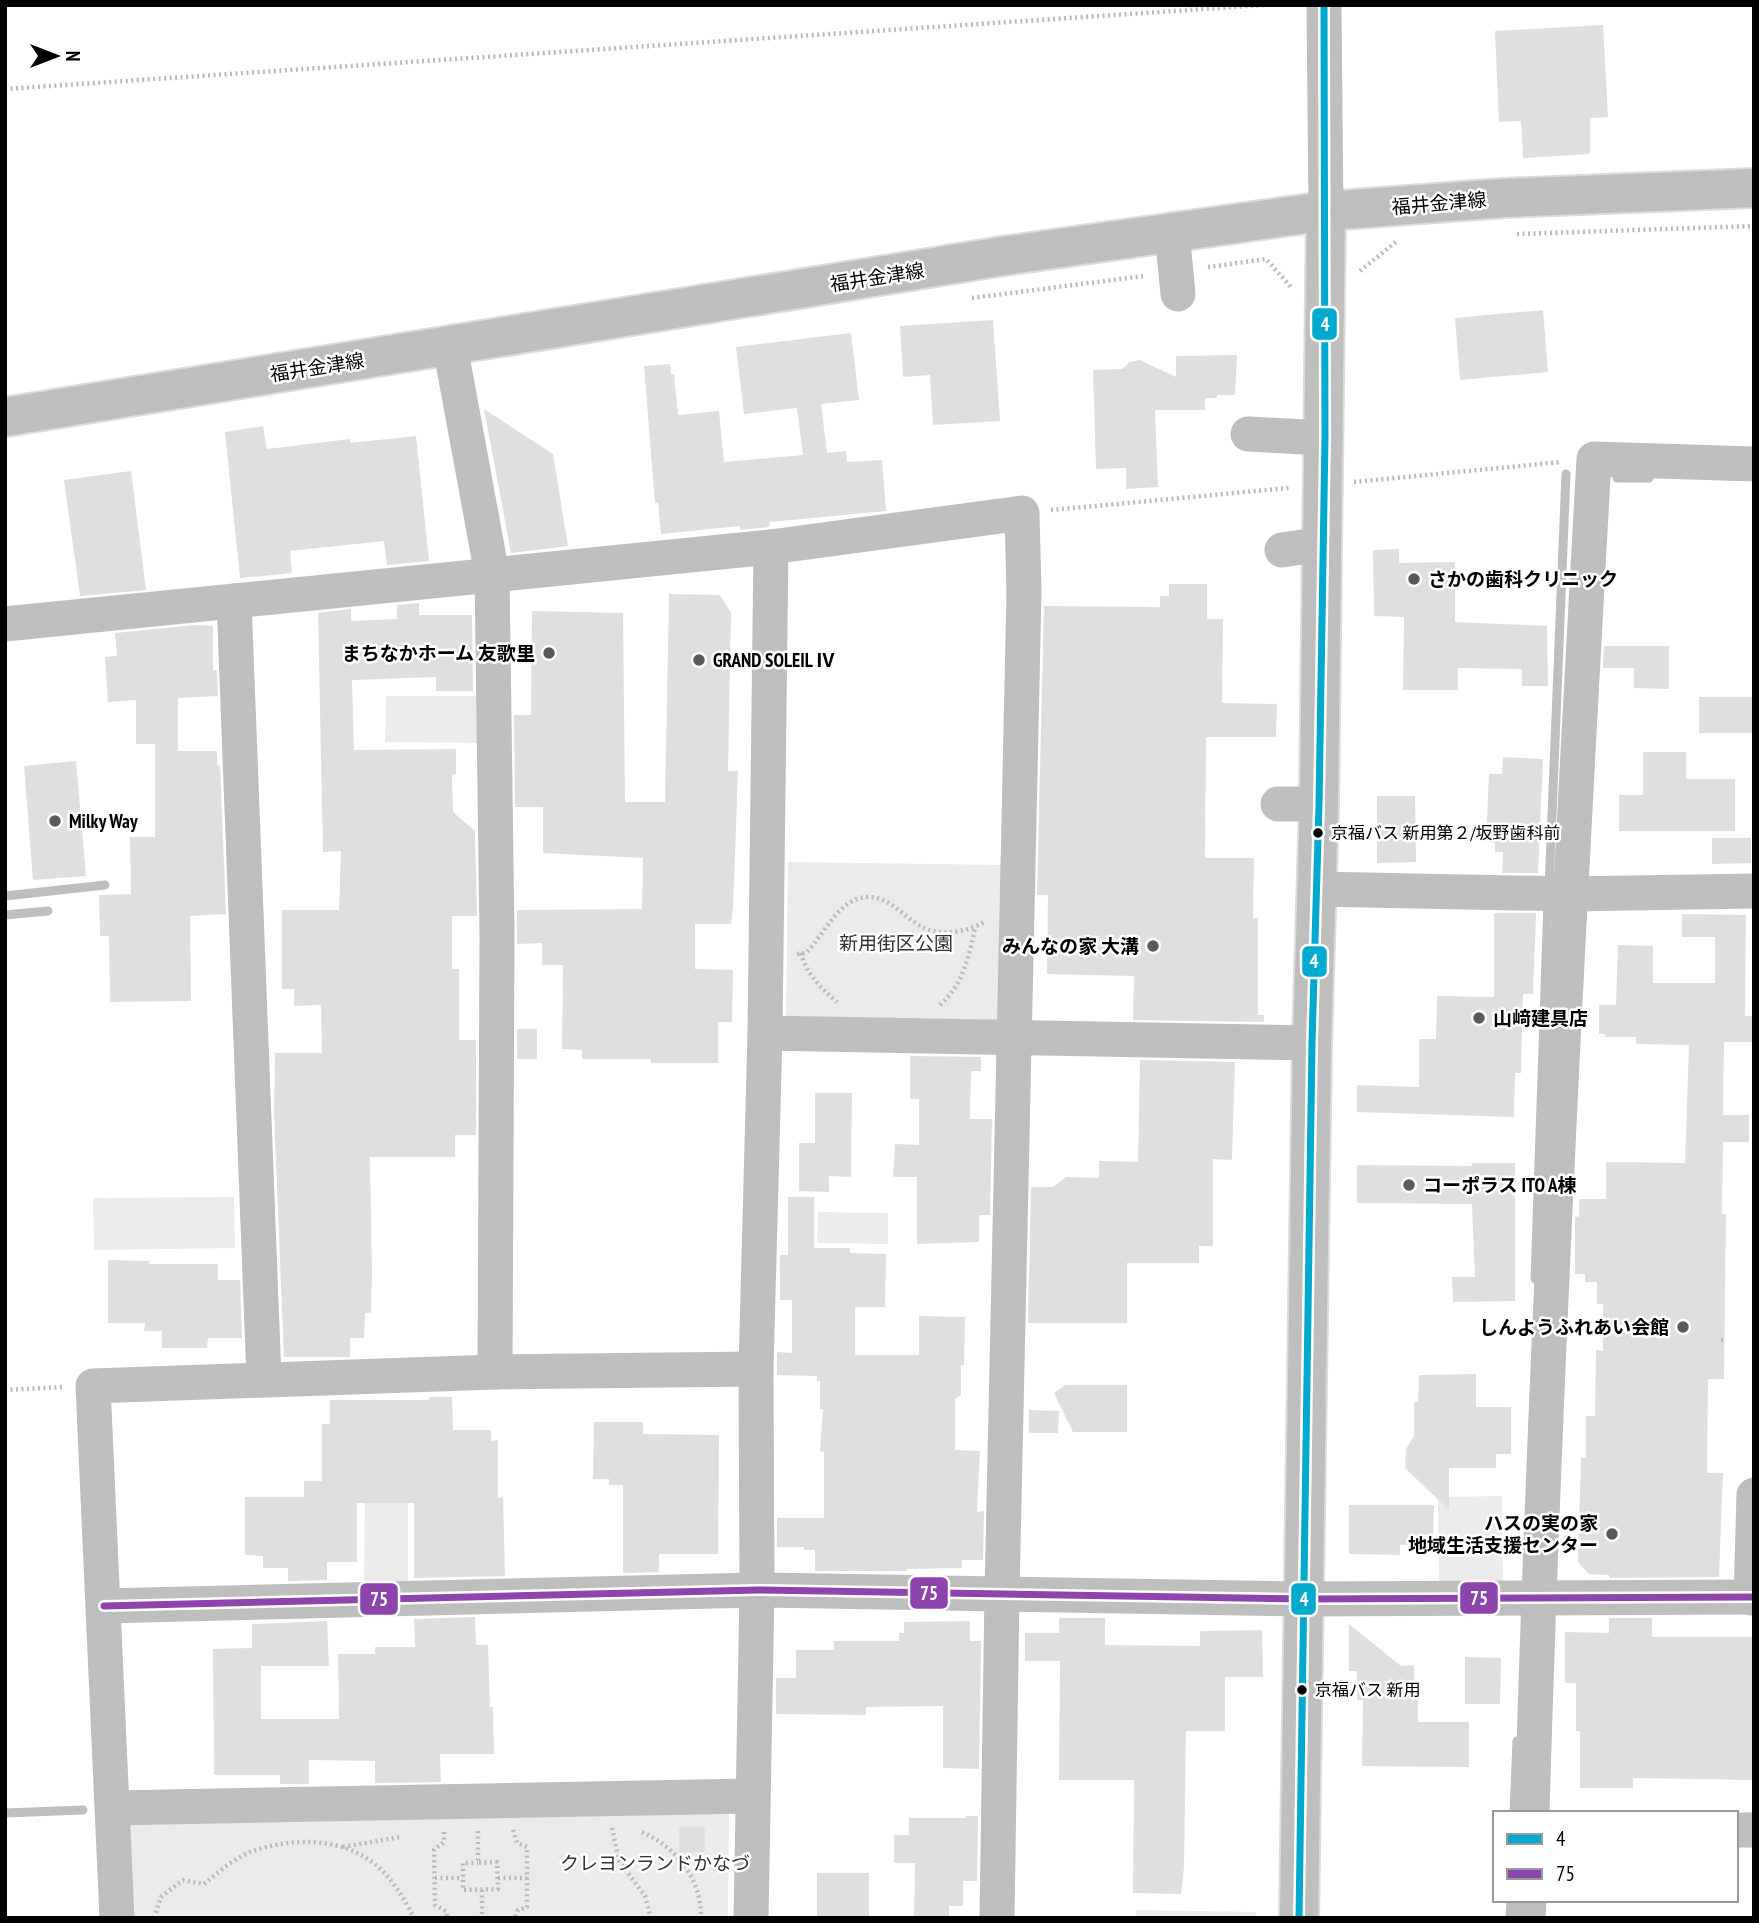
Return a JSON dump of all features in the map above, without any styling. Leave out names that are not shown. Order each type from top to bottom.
[{"type":"main road","name":"福井金津線","points":[[5,417],[1003,256],[1326,211],[1504,198],[1754,188]]},
{"type":"main road","points":[[1298,1918],[1312,1044],[1320,804],[1326,211]]},
{"type":"street","points":[[1324,5],[1326,211]]},
{"type":"street","points":[[1172,232],[1176,283]]},
{"type":"street","points":[[450,346],[492,574],[497,936],[495,1372]]},
{"type":"street","points":[[1248,435],[1325,439]]},
{"type":"street","points":[[1532,1811],[1538,1599],[1569,894],[1594,459],[1754,464]]},
{"type":"street","points":[[5,624],[771,547],[1022,513],[1025,585],[1010,829],[1017,916],[997,1918]]},
{"type":"street","points":[[1282,551],[1323,544]]},
{"type":"street","points":[[751,1918],[757,1590],[756,1369],[766,953],[779,828],[785,613],[771,547]]},
{"type":"street","points":[[234,601],[264,1379]]},
{"type":"street","points":[[1278,804],[1320,804]]},
{"type":"street","points":[[1317,889],[1569,894],[1754,891]]},
{"type":"street","points":[[765,1033],[1312,1044]]},
{"type":"street","points":[[117,1918],[93,1386],[495,1372],[756,1369]]},
{"type":"street","points":[[104,1606],[757,1590],[1304,1599],[1752,1597],[1754,1495]]},
{"type":"street","points":[[113,1808],[752,1796]]},
{"type":"path","points":[[5,89],[1264,5]]},
{"type":"path","points":[[1509,235],[1754,226]]},
{"type":"path","points":[[1359,285],[1359,271],[1401,238]]},
{"type":"path","points":[[964,299],[1176,283],[1266,259],[1292,287]]},
{"type":"path","points":[[1022,513],[1594,459]]},
{"type":"path","points":[[766,953],[806,953],[844,907],[859,898],[878,898],[924,928],[936,932],[975,928],[994,916],[1017,916]]},
{"type":"path","points":[[930,1036],[930,1011],[951,995],[960,979],[969,956],[975,928]]},
{"type":"path","points":[[5,1390],[93,1386]]},
{"type":"path","points":[[599,1828],[621,1829]]},
{"type":"path","points":[[612,1828],[619,1861],[645,1896],[651,1918]]},
{"type":"path","points":[[513,1829],[517,1843],[527,1847],[527,1907],[518,1910],[515,1918]]},
{"type":"path","points":[[501,1830],[525,1829]]},
{"type":"path","points":[[437,1831],[456,1830]]},
{"type":"path","points":[[467,1830],[489,1830]]},
{"type":"path","points":[[478,1830],[478,1863]]},
{"type":"path","points":[[631,1830],[652,1837],[682,1860],[693,1878],[701,1902],[701,1918]]},
{"type":"path","points":[[444,1831],[444,1842],[434,1850],[435,1905],[446,1912],[447,1918]]},
{"type":"path","points":[[343,1847],[411,1834]]},
{"type":"path","points":[[154,1918],[161,1897],[183,1880],[204,1884],[251,1851],[316,1842],[343,1847],[372,1862],[397,1888],[414,1918]]},
{"type":"path","points":[[497,1862],[498,1889],[463,1890],[463,1878],[463,1863],[497,1862]]},
{"type":"path","points":[[435,1878],[463,1878]]},
{"type":"path","points":[[498,1878],[527,1878]]},
{"type":"path","points":[[482,1890],[482,1918]]},
{"type":"green space","points":[[386,696],[480,696],[480,743],[385,742]]},
{"type":"green space","name":"新用街区公園","points":[[788,862],[1006,865],[1005,1024],[786,1022]]},
{"type":"green space","points":[[234,1197],[235,1248],[94,1250],[93,1198]]},
{"type":"green space","points":[[818,1212],[888,1213],[888,1244],[817,1243]]},
{"type":"green space","points":[[365,1492],[408,1492],[408,1582],[364,1582]]},
{"type":"green space","points":[[1502,1496],[1503,1581],[1439,1582],[1438,1497]]},
{"type":"green space","name":"クレヨンランドかなづ","points":[[718,1805],[729,1815],[728,1918],[127,1918],[125,1832],[134,1822]]},
{"type":"green space","points":[[1136,1910],[1256,1912],[1256,1918],[1136,1918]]},
{"type":"building","points":[[1603,25],[1608,117],[1590,118],[1590,154],[1523,158],[1521,121],[1499,122],[1495,31]]},
{"type":"building","points":[[1543,310],[1548,372],[1460,380],[1455,318]]},
{"type":"building","points":[[993,320],[1000,421],[933,425],[930,375],[903,377],[900,326]]},
{"type":"building","points":[[851,333],[859,400],[821,404],[827,453],[846,451],[847,462],[882,460],[886,511],[770,522],[769,527],[740,530],[740,526],[661,534],[658,503],[655,503],[644,366],[670,364],[671,374],[674,374],[678,415],[719,411],[724,462],[803,455],[797,408],[744,414],[736,347]]},
{"type":"building","points":[[1237,355],[1235,395],[1205,398],[1205,410],[1155,410],[1158,487],[1126,489],[1126,468],[1096,469],[1093,370],[1122,369],[1130,362],[1140,360],[1176,377],[1176,356]]},
{"type":"building","points":[[484,409],[553,454],[568,546],[511,553]]},
{"type":"building","points":[[263,426],[267,449],[350,439],[350,443],[416,436],[429,561],[387,565],[384,541],[290,551],[292,573],[240,578],[225,432]]},
{"type":"building","points":[[131,471],[146,590],[80,596],[64,480]]},
{"type":"building","points":[[1399,549],[1399,563],[1455,562],[1455,622],[1547,626],[1548,686],[1522,686],[1522,669],[1458,668],[1458,690],[1403,690],[1404,617],[1374,616],[1373,550]]},
{"type":"building","points":[[1169,584],[1207,584],[1207,619],[1223,619],[1222,703],[1277,704],[1276,737],[1206,737],[1205,858],[1254,858],[1253,918],[1258,918],[1258,1015],[1264,1015],[1264,1022],[1133,1020],[1134,976],[1047,974],[1048,895],[1037,895],[1044,606],[1160,607],[1160,596],[1169,596]]},
{"type":"building","points":[[669,594],[720,595],[731,613],[728,771],[738,771],[733,907],[731,924],[695,924],[695,969],[733,970],[732,1022],[718,1022],[718,1063],[582,1059],[582,1050],[562,1049],[563,965],[542,965],[542,943],[517,944],[517,910],[642,909],[643,858],[543,853],[543,807],[515,807],[514,715],[531,715],[532,611],[623,613],[625,802],[665,802]]},
{"type":"building","points":[[419,603],[419,615],[472,615],[473,691],[436,691],[436,677],[352,680],[354,750],[456,749],[456,774],[452,775],[453,812],[475,831],[477,916],[452,916],[452,969],[459,969],[459,1040],[476,1040],[476,1135],[455,1135],[455,1157],[370,1157],[371,1313],[365,1313],[364,1338],[350,1338],[350,1357],[284,1357],[274,1113],[275,1053],[322,1053],[321,1005],[294,1006],[294,989],[282,989],[282,910],[339,910],[341,851],[323,852],[318,613],[351,609],[351,621],[397,619],[397,605]]},
{"type":"building","points":[[197,625],[213,626],[213,670],[217,670],[218,696],[178,698],[178,751],[217,751],[217,765],[220,765],[226,914],[190,916],[191,1001],[110,1002],[109,936],[100,936],[99,895],[131,894],[130,837],[155,837],[155,744],[136,744],[136,700],[108,702],[105,657],[117,656],[115,633]]},
{"type":"building","points":[[1604,646],[1669,646],[1669,689],[1634,688],[1634,668],[1603,668]]},
{"type":"building","points":[[1699,697],[1753,697],[1753,733],[1699,733]]},
{"type":"building","points":[[1643,752],[1686,752],[1686,779],[1735,779],[1735,831],[1619,831],[1619,795],[1643,795]]},
{"type":"building","points":[[1503,757],[1543,759],[1538,873],[1502,873],[1503,852],[1495,852],[1495,843],[1486,842],[1489,774],[1502,774]]},
{"type":"building","name":"Milky Way","points":[[76,761],[86,876],[33,880],[24,766]]},
{"type":"building","points":[[1377,796],[1415,796],[1416,862],[1377,863]]},
{"type":"building","points":[[1712,838],[1751,838],[1751,863],[1712,864]]},
{"type":"building","points":[[1494,913],[1536,913],[1533,994],[1523,994],[1521,1073],[1515,1073],[1514,1117],[1357,1112],[1357,1085],[1419,1087],[1419,1039],[1436,1039],[1437,996],[1494,997]]},
{"type":"building","points":[[1682,914],[1746,915],[1745,1016],[1752,1016],[1752,1042],[1724,1042],[1723,1115],[1749,1115],[1749,1142],[1723,1142],[1722,1214],[1726,1214],[1724,1379],[1708,1379],[1707,1473],[1723,1473],[1719,1577],[1609,1578],[1609,1575],[1589,1574],[1578,1562],[1581,1458],[1586,1458],[1586,1416],[1595,1416],[1596,1350],[1603,1351],[1603,1304],[1597,1304],[1597,1282],[1585,1282],[1585,1274],[1575,1274],[1575,1216],[1579,1217],[1579,1199],[1606,1199],[1606,1162],[1685,1163],[1689,1045],[1636,1044],[1636,1037],[1605,1037],[1605,1034],[1599,1034],[1599,1005],[1616,1005],[1618,945],[1653,946],[1653,983],[1715,983],[1715,937],[1682,937]]},
{"type":"building","points":[[517,1029],[537,1029],[537,1059],[517,1059]]},
{"type":"building","points":[[910,1056],[981,1057],[981,1071],[971,1071],[970,1119],[992,1119],[990,1215],[979,1215],[979,1242],[917,1244],[917,1177],[893,1177],[895,1144],[919,1145],[919,1099],[910,1099]]},
{"type":"building","points":[[1140,1060],[1235,1062],[1232,1160],[1213,1159],[1213,1246],[1199,1246],[1199,1263],[1127,1263],[1127,1323],[1028,1323],[1031,1187],[1053,1187],[1066,1177],[1099,1178],[1099,1161],[1138,1162]]},
{"type":"building","points":[[815,1093],[852,1093],[851,1177],[829,1176],[829,1192],[799,1191],[799,1143],[815,1143]]},
{"type":"building","points":[[1472,1163],[1515,1163],[1515,1301],[1453,1302],[1452,1277],[1475,1277],[1472,1204],[1357,1203],[1357,1165],[1472,1166]]},
{"type":"building","points":[[788,1197],[814,1197],[814,1248],[850,1248],[850,1253],[886,1254],[885,1307],[855,1307],[855,1355],[919,1355],[919,1316],[965,1317],[961,1395],[955,1399],[955,1450],[980,1451],[977,1512],[984,1511],[983,1560],[962,1560],[962,1568],[815,1571],[815,1550],[804,1550],[804,1547],[777,1547],[777,1518],[824,1518],[824,1452],[820,1451],[823,1409],[820,1409],[820,1381],[817,1381],[817,1376],[777,1375],[777,1352],[792,1353],[792,1300],[780,1300],[780,1255],[788,1255]]},
{"type":"building","points":[[108,1260],[149,1261],[149,1264],[218,1264],[218,1280],[240,1280],[242,1338],[208,1338],[207,1348],[162,1348],[162,1331],[144,1331],[145,1323],[108,1323]]},
{"type":"building","points":[[1476,1374],[1476,1407],[1511,1407],[1511,1454],[1496,1454],[1496,1468],[1449,1468],[1449,1510],[1405,1468],[1406,1449],[1414,1436],[1414,1402],[1418,1402],[1419,1375]]},
{"type":"building","points":[[1065,1385],[1127,1385],[1127,1432],[1073,1432],[1054,1393]]},
{"type":"building","points":[[429,1397],[452,1397],[453,1430],[491,1430],[491,1441],[498,1440],[498,1498],[503,1497],[505,1576],[414,1578],[414,1503],[357,1503],[357,1562],[327,1562],[327,1580],[288,1581],[288,1568],[263,1568],[263,1556],[245,1555],[245,1497],[304,1497],[304,1481],[322,1481],[322,1424],[330,1424],[330,1400],[429,1400]]},
{"type":"building","points":[[1029,1410],[1059,1411],[1058,1433],[1029,1433]]},
{"type":"building","points":[[594,1422],[643,1422],[643,1434],[719,1435],[718,1554],[659,1554],[659,1572],[623,1573],[623,1485],[609,1485],[609,1479],[593,1479]]},
{"type":"building","points":[[1349,1505],[1434,1505],[1433,1535],[1417,1535],[1417,1545],[1400,1545],[1400,1555],[1349,1554]]},
{"type":"building","points":[[475,1617],[476,1645],[488,1645],[494,1754],[440,1754],[441,1782],[375,1783],[375,1761],[309,1760],[309,1784],[280,1784],[280,1775],[214,1775],[213,1649],[252,1648],[252,1624],[327,1621],[329,1666],[261,1666],[261,1719],[339,1719],[338,1654],[375,1654],[375,1647],[415,1647],[414,1619]]},
{"type":"building","points":[[1059,1618],[1105,1618],[1105,1645],[1200,1646],[1200,1631],[1262,1630],[1263,1677],[1225,1677],[1225,1731],[1186,1731],[1184,1867],[1181,1894],[1133,1893],[1134,1780],[1059,1780],[1060,1661],[1025,1661],[1025,1633],[1059,1633]]},
{"type":"building","points":[[1609,1618],[1652,1618],[1652,1637],[1754,1637],[1754,1780],[1633,1778],[1633,1788],[1580,1788],[1580,1731],[1576,1731],[1576,1683],[1565,1683],[1565,1632],[1609,1633]]},
{"type":"building","points":[[970,1621],[970,1641],[981,1641],[979,1769],[943,1768],[943,1706],[866,1707],[866,1715],[776,1714],[776,1678],[796,1678],[796,1650],[834,1650],[834,1641],[899,1641],[899,1633],[904,1633],[904,1622]]},
{"type":"building","points":[[1349,1624],[1401,1666],[1414,1665],[1414,1681],[1418,1681],[1418,1722],[1469,1722],[1469,1767],[1362,1766],[1363,1700],[1357,1700],[1357,1671],[1349,1671]]},
{"type":"building","points":[[1465,1657],[1501,1658],[1500,1704],[1465,1704]]},
{"type":"building","points":[[978,1816],[977,1881],[963,1881],[963,1906],[949,1906],[949,1918],[914,1918],[915,1863],[894,1863],[894,1835],[909,1835],[909,1818]]},
{"type":"building","points":[[679,1827],[705,1827],[705,1852],[679,1852]]},
{"type":"building","points":[[817,1873],[869,1873],[869,1918],[817,1918]]},
{"type":"waterway","points":[[1549,888],[1566,474]]},
{"type":"waterway","points":[[1617,478],[1649,478]]},
{"type":"waterway","points":[[5,896],[105,885]]},
{"type":"waterway","points":[[1535,1279],[1548,902]]},
{"type":"waterway","points":[[5,915],[48,911]]},
{"type":"waterway","points":[[1514,1811],[1517,1741]]},
{"type":"waterway","points":[[5,1813],[83,1810]]},
{"type":"waterway","points":[[1510,1918],[1511,1902]]},
{"type":"transit line","name":"4","points":[[1299,1918],[1312,1043],[1325,438],[1324,5]]},
{"type":"transit line","name":"75","points":[[104,1606],[757,1590],[1304,1599],[1754,1597]]},
{"type":"place","name":"さかの歯科クリニック","points":[[1414,579]]},
{"type":"place","name":"まちなかホーム 友歌里","points":[[549,653]]},
{"type":"place","name":"GRAND SOLEIL Ⅳ","points":[[699,660]]},
{"type":"place","name":"Milky Way","points":[[55,821]]},
{"type":"place","name":"京福バス 新用第２/坂野歯科前","points":[[1318,833]]},
{"type":"place","name":"みんなの家 大溝","points":[[1153,946]]},
{"type":"place","name":"山﨑建具店","points":[[1479,1018]]},
{"type":"place","name":"コーポラス ITO A棟","points":[[1409,1185]]},
{"type":"place","name":"しんようふれあい会館","points":[[1683,1327]]},
{"type":"place","name":"ハスの実の家 地域生活支援センター","points":[[1612,1534]]},
{"type":"place","name":"京福バス 新用","points":[[1302,1690]]}]
